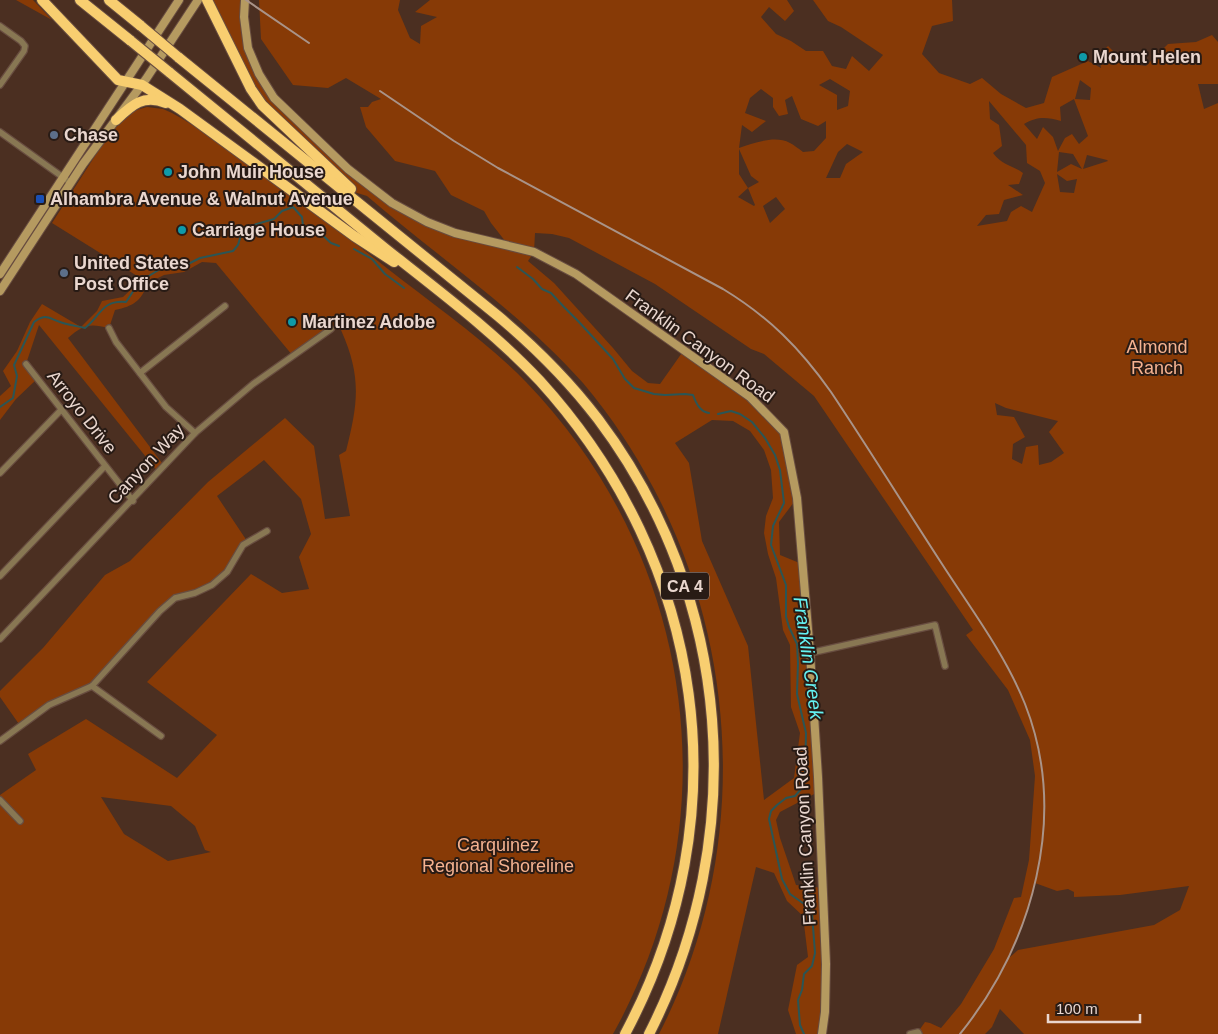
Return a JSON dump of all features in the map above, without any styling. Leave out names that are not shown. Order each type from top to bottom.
[{"type":"highway","points":[[42,0],[118,80],[142,85],[180,109],[354,236],[443,294]]},
{"type":"highway","name":"CA 4","points":[[80,0],[498,340],[534,375],[566,413],[600,458],[629,508],[648,546],[676,627],[685,669],[692,727],[693,768],[690,826],[681,886],[666,941],[645,994],[625,1034]]},
{"type":"highway","name":"CA 4","points":[[109,0],[526,340],[551,364],[590,408],[646,493],[670,545],[690,599],[701,641],[711,705],[714,763],[713,813],[705,870],[692,927],[673,981],[649,1034]]},
{"type":"highway","points":[[207,0],[251,89],[262,105],[398,235]]},
{"type":"highway","points":[[116,120],[132,105],[141,101],[157,100],[180,109]]},
{"type":"street","points":[[0,274],[179,0]]},
{"type":"street","points":[[0,290],[70,183],[142,85],[198,0]]},
{"type":"street","name":"Franklin Canyon Road","points":[[245,0],[244,17],[248,48],[259,74],[274,98],[348,169],[392,202],[427,222],[455,234],[534,252],[576,274],[750,397],[784,432],[797,498],[810,653],[824,902],[825,1012],[822,1034]]},
{"type":"street","points":[[0,26],[25,46],[0,85]]},
{"type":"street","points":[[0,132],[70,183]]},
{"type":"street","points":[[140,372],[225,306]]},
{"type":"street","points":[[109,328],[116,342],[166,407],[195,433]]},
{"type":"street","name":"Canyon Way","points":[[0,639],[133,501],[195,433],[253,384],[331,329]]},
{"type":"street","name":"Arroyo Drive","points":[[26,364],[133,501]]},
{"type":"street","points":[[0,473],[62,410]]},
{"type":"street","points":[[0,576],[105,466]]},
{"type":"street","points":[[0,741],[49,706],[92,686],[160,610],[175,598],[195,593],[212,584],[227,572],[243,545],[267,531]]},
{"type":"street","points":[[810,653],[935,625],[945,666]]},
{"type":"street","points":[[92,686],[161,736]]},
{"type":"street","points":[[0,800],[20,821]]},
{"type":"street","points":[[910,1034],[918,1032],[919,1034]]},
{"type":"green space","points":[[16,0],[33,0],[52,20]]},
{"type":"green space","name":"Almond Ranch","points":[[207,0],[245,0],[248,48],[274,98],[348,169],[427,222],[509,246],[484,211],[451,195],[435,171],[395,161],[366,127],[360,107],[368,107],[372,102],[381,99],[346,78],[328,88],[293,85],[261,39],[259,0],[400,0],[398,10],[410,38],[420,44],[421,26],[437,17],[415,12],[430,0],[787,0],[794,11],[785,21],[769,7],[761,17],[776,34],[806,51],[823,51],[832,66],[846,69],[852,56],[869,71],[883,55],[841,27],[828,21],[813,0],[952,0],[953,21],[932,26],[922,54],[939,73],[970,84],[982,78],[1001,94],[1026,108],[1044,103],[1052,77],[1088,61],[1101,68],[1099,55],[1108,46],[1125,63],[1146,66],[1168,44],[1196,42],[1212,35],[1218,42],[1218,84],[1198,84],[1204,109],[1218,103],[1218,1034],[1024,1034],[1000,1009],[992,1027],[985,1034],[910,1034],[918,1032],[925,1022],[941,1028],[961,1004],[994,949],[1014,898],[1021,897],[1029,860],[1035,776],[1030,740],[1008,690],[966,635],[973,630],[814,396],[764,354],[751,349],[655,284],[569,238],[535,233],[534,252],[528,261],[554,283],[632,371],[648,383],[660,384],[684,350],[750,397],[784,432],[797,498],[779,522],[780,555],[802,564],[818,792],[780,812],[776,820],[796,885],[823,888],[822,1034],[796,1034],[788,1010],[797,965],[808,957],[803,916],[787,901],[774,873],[756,867],[718,1034],[659,1034],[688,968],[708,900],[720,831],[723,761],[718,691],[705,621],[683,554],[654,489],[622,434],[593,395],[559,357],[506,309],[367,196],[354,192],[262,105]],"holes":[[[830,79],[850,91],[848,106],[837,110],[837,95],[819,85]],[[1080,80],[1091,88],[1090,100],[1075,99]],[[761,89],[773,98],[773,107],[779,116],[788,114],[785,100],[792,96],[801,119],[818,126],[826,121],[826,138],[814,151],[803,152],[790,143],[778,140],[764,141],[739,148],[742,125],[752,132],[766,121],[745,113],[750,98]],[[1074,99],[1088,136],[1079,144],[1072,134],[1065,138],[1058,151],[1053,137],[1043,127],[1037,139],[1024,124],[1038,118],[1061,121],[1060,107]],[[989,101],[1026,145],[1027,163],[1040,171],[1045,183],[1032,212],[1021,206],[1011,212],[1007,221],[977,226],[986,215],[999,214],[1004,200],[1023,195],[1008,185],[1019,184],[1023,173],[1003,163],[993,153],[1002,146],[999,125],[990,119]],[[847,144],[863,152],[846,164],[840,178],[826,178],[838,152]],[[739,149],[751,176],[759,182],[748,188],[739,174]],[[1059,152],[1073,154],[1082,169],[1071,164],[1057,172]],[[1087,155],[1108,161],[1083,169]],[[1057,174],[1067,181],[1077,179],[1074,193],[1060,192]],[[748,188],[754,206],[738,197]],[[776,197],[785,209],[770,223],[763,206]],[[995,403],[1006,408],[1058,421],[1049,432],[1064,453],[1051,462],[1039,465],[1038,445],[1026,447],[1022,464],[1012,459],[1013,444],[1025,437],[1014,417],[997,415]],[[712,420],[733,421],[750,431],[764,450],[771,470],[773,498],[766,516],[764,533],[768,554],[776,578],[783,630],[790,645],[791,707],[800,733],[794,778],[764,800],[748,646],[702,541],[689,463],[675,443]],[[1035,883],[1057,891],[1068,889],[1074,892],[1074,897],[1120,895],[1189,886],[1180,910],[1154,925],[1018,950],[1009,958],[1026,916]]]},
{"type":"green space","name":"Carquinez Regional Shoreline","points":[[147,107],[163,109],[211,137],[317,214],[493,351],[526,382],[583,452],[628,528],[660,609],[678,694],[683,781],[674,867],[650,952],[613,1034],[0,1034],[0,795],[36,770],[28,754],[86,719],[177,778],[217,735],[147,682],[251,574],[282,593],[309,589],[299,557],[311,534],[301,499],[264,460],[217,496],[247,541],[227,572],[212,585],[175,598],[92,686],[49,705],[21,727],[0,697],[0,691],[43,648],[105,575],[130,561],[208,482],[285,418],[314,446],[325,519],[350,516],[339,455],[346,451],[353,418],[356,390],[352,362],[341,330],[331,329],[293,356],[216,263],[202,262],[184,272],[164,275],[148,283],[143,294],[136,302],[115,310],[109,328],[87,326],[68,338],[165,467],[159,473],[39,325],[26,364],[37,379],[16,399],[0,420],[0,396],[11,386],[3,371],[17,351],[30,322],[42,304],[81,327],[97,311],[102,301],[123,297],[142,279],[52,223],[102,145],[120,122],[133,111]],"holes":[[[101,797],[171,806],[195,826],[205,850],[211,852],[168,861],[124,834]]]},
{"type":"waterway","name":"Franklin Creek","points":[[0,407],[13,398],[17,376],[14,365],[34,322],[41,318],[47,317],[85,328],[106,306],[118,302],[126,302],[134,290],[147,277],[162,268],[175,265],[182,267],[200,258],[233,251],[238,245],[243,228],[274,219],[282,211],[293,207],[302,217],[303,226],[319,232],[331,243],[339,246]]},
{"type":"waterway","name":"Franklin Creek","points":[[354,249],[372,259],[385,274],[404,288]]},
{"type":"waterway","name":"Franklin Creek","points":[[517,267],[533,279],[542,289],[551,293],[613,359],[625,379],[634,388],[654,394],[693,395],[701,409],[709,413]]},
{"type":"waterway","name":"Franklin Creek","points":[[718,414],[731,411],[740,414],[752,422],[765,438],[775,455],[780,470],[784,503],[773,526],[771,545],[786,585],[786,617],[797,644],[797,694],[806,733],[805,772],[801,789],[795,796],[786,798],[777,805],[771,811],[769,819],[782,879],[790,894],[807,906],[812,913],[815,953],[812,966],[804,974],[802,990],[798,1000],[800,1025],[804,1034]]},
{"type":"railway","points":[[246,0],[309,43]]},
{"type":"railway","points":[[380,91],[498,168],[723,289],[755,311],[783,334],[808,361],[831,392],[987,632],[1017,685],[1038,747],[1044,790],[1043,834],[1036,877],[1024,919],[1007,960],[986,998],[960,1034]]},
{"type":"place","name":"Mount Helen","points":[[1083,57]]},
{"type":"place","name":"Chase","points":[[54,135]]},
{"type":"place","name":"John Muir House","points":[[168,172]]},
{"type":"place","name":"Alhambra Avenue & Walnut Avenue","points":[[40,199]]},
{"type":"place","name":"Carriage House","points":[[182,230]]},
{"type":"place","name":"United States Post Office","points":[[64,273]]},
{"type":"place","name":"Martinez Adobe","points":[[292,322]]}]
